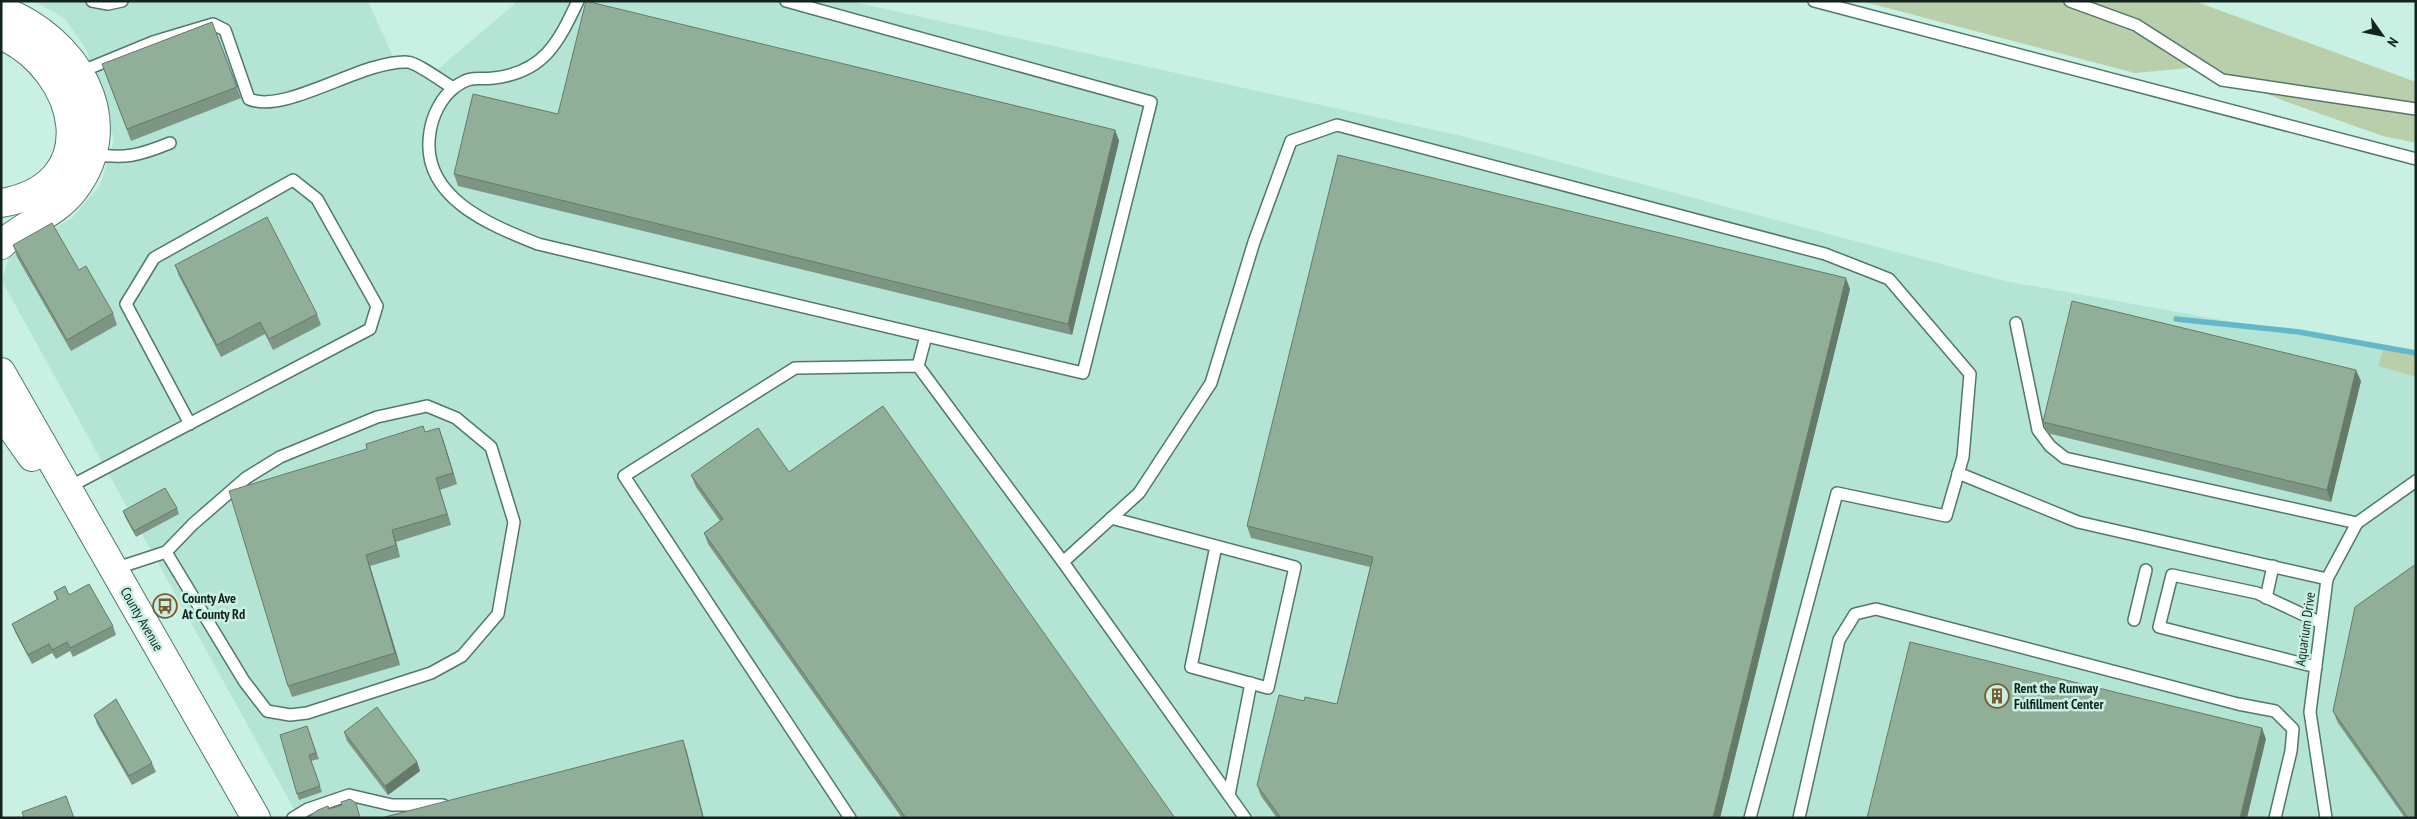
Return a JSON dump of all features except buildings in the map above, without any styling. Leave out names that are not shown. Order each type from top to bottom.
[{"type":"main road","points":[[1,10],[20,18],[43,32],[70,59],[80,72],[91,96],[95,120],[95,134],[83,175],[66,198],[1,245]]},
{"type":"main road","points":[[1,35],[34,55],[50,72],[68,108],[71,136],[65,159],[54,177],[27,196],[1,203]]},
{"type":"main road","points":[[1,355],[29,420]]},
{"type":"main road","points":[[1,372],[29,420]]},
{"type":"main road","points":[[1,413],[35,460],[95,536]]},
{"type":"main road","name":"County Avenue","points":[[29,420],[256,818]]},
{"type":"lane","points":[[92,1],[108,4],[122,1]]},
{"type":"lane","points":[[578,1],[549,53],[532,68],[512,76],[490,79],[471,78],[453,88],[432,117],[428,144],[430,163],[439,181],[457,202],[489,224],[538,244],[1083,373],[1151,102],[786,1]]},
{"type":"lane","points":[[1814,1],[2416,159]]},
{"type":"lane","points":[[2070,1],[2136,24],[2222,80],[2416,109]]},
{"type":"lane","points":[[80,72],[153,42],[213,24],[225,30],[249,100],[259,104],[280,100],[374,67],[408,61],[453,88]]},
{"type":"lane","points":[[1063,562],[1139,493],[1211,383],[1254,242],[1291,141],[1337,125],[1825,254],[1889,279],[1970,374],[1963,457],[1946,516],[1837,493],[1750,818]]},
{"type":"lane","points":[[90,154],[112,157],[138,156],[170,144]]},
{"type":"lane","points":[[67,488],[190,424],[370,329],[377,306],[318,199],[293,180],[154,258],[126,304],[190,424]]},
{"type":"lane","points":[[2016,323],[2038,430],[2050,446],[2065,458],[2357,522]]},
{"type":"lane","points":[[918,366],[926,336]]},
{"type":"lane","points":[[918,366],[1063,562],[1245,818]]},
{"type":"lane","points":[[850,818],[624,476],[795,368],[918,366]]},
{"type":"lane","points":[[114,569],[166,552],[193,524],[246,478],[280,457],[377,416],[427,406],[456,418],[491,447],[514,522],[498,614],[462,656],[431,673],[341,703],[307,713],[290,715],[267,710],[244,681],[166,552]]},
{"type":"lane","points":[[1958,473],[2078,522],[2327,579]]},
{"type":"lane","name":"Aquarium Drive","points":[[2326,818],[2310,712],[2327,579],[2357,522],[2416,481]]},
{"type":"lane","points":[[1112,518],[1295,567],[1268,688],[1190,667],[1216,546]]},
{"type":"lane","points":[[2266,598],[2273,566]]},
{"type":"lane","points":[[2134,620],[2146,570]]},
{"type":"lane","points":[[2316,667],[2159,627],[2172,575],[2257,593],[2321,623]]},
{"type":"lane","points":[[1799,818],[1839,640],[1855,614],[1876,608],[2238,704],[2275,711],[2293,729],[2275,818]]},
{"type":"lane","points":[[1229,795],[1251,683]]},
{"type":"lane","points":[[293,818],[308,809],[349,795],[392,805],[440,806],[459,801]]},
{"type":"shaded area","points":[[34,1],[368,1],[395,61],[431,75],[518,1],[849,1],[1462,136],[2005,281],[2383,349],[2378,366],[2416,377],[2416,818],[299,818],[2,281],[9,256],[72,218],[100,185],[114,139],[86,49],[64,18]]},
{"type":"shaded area","points":[[1861,1],[2194,1],[2416,82],[2416,143],[2383,136],[2287,102],[2200,67],[2135,73]]},
{"type":"shaded area","points":[[2383,349],[2416,354],[2416,377],[2378,366]]},
{"type":"waterway","points":[[2176,319],[2299,332],[2416,353]]},
{"type":"place","name":"County Ave At County Rd","points":[[165,606]]},
{"type":"place","name":"Rent the Runway Fulfillment Center","points":[[1997,696]]}]
